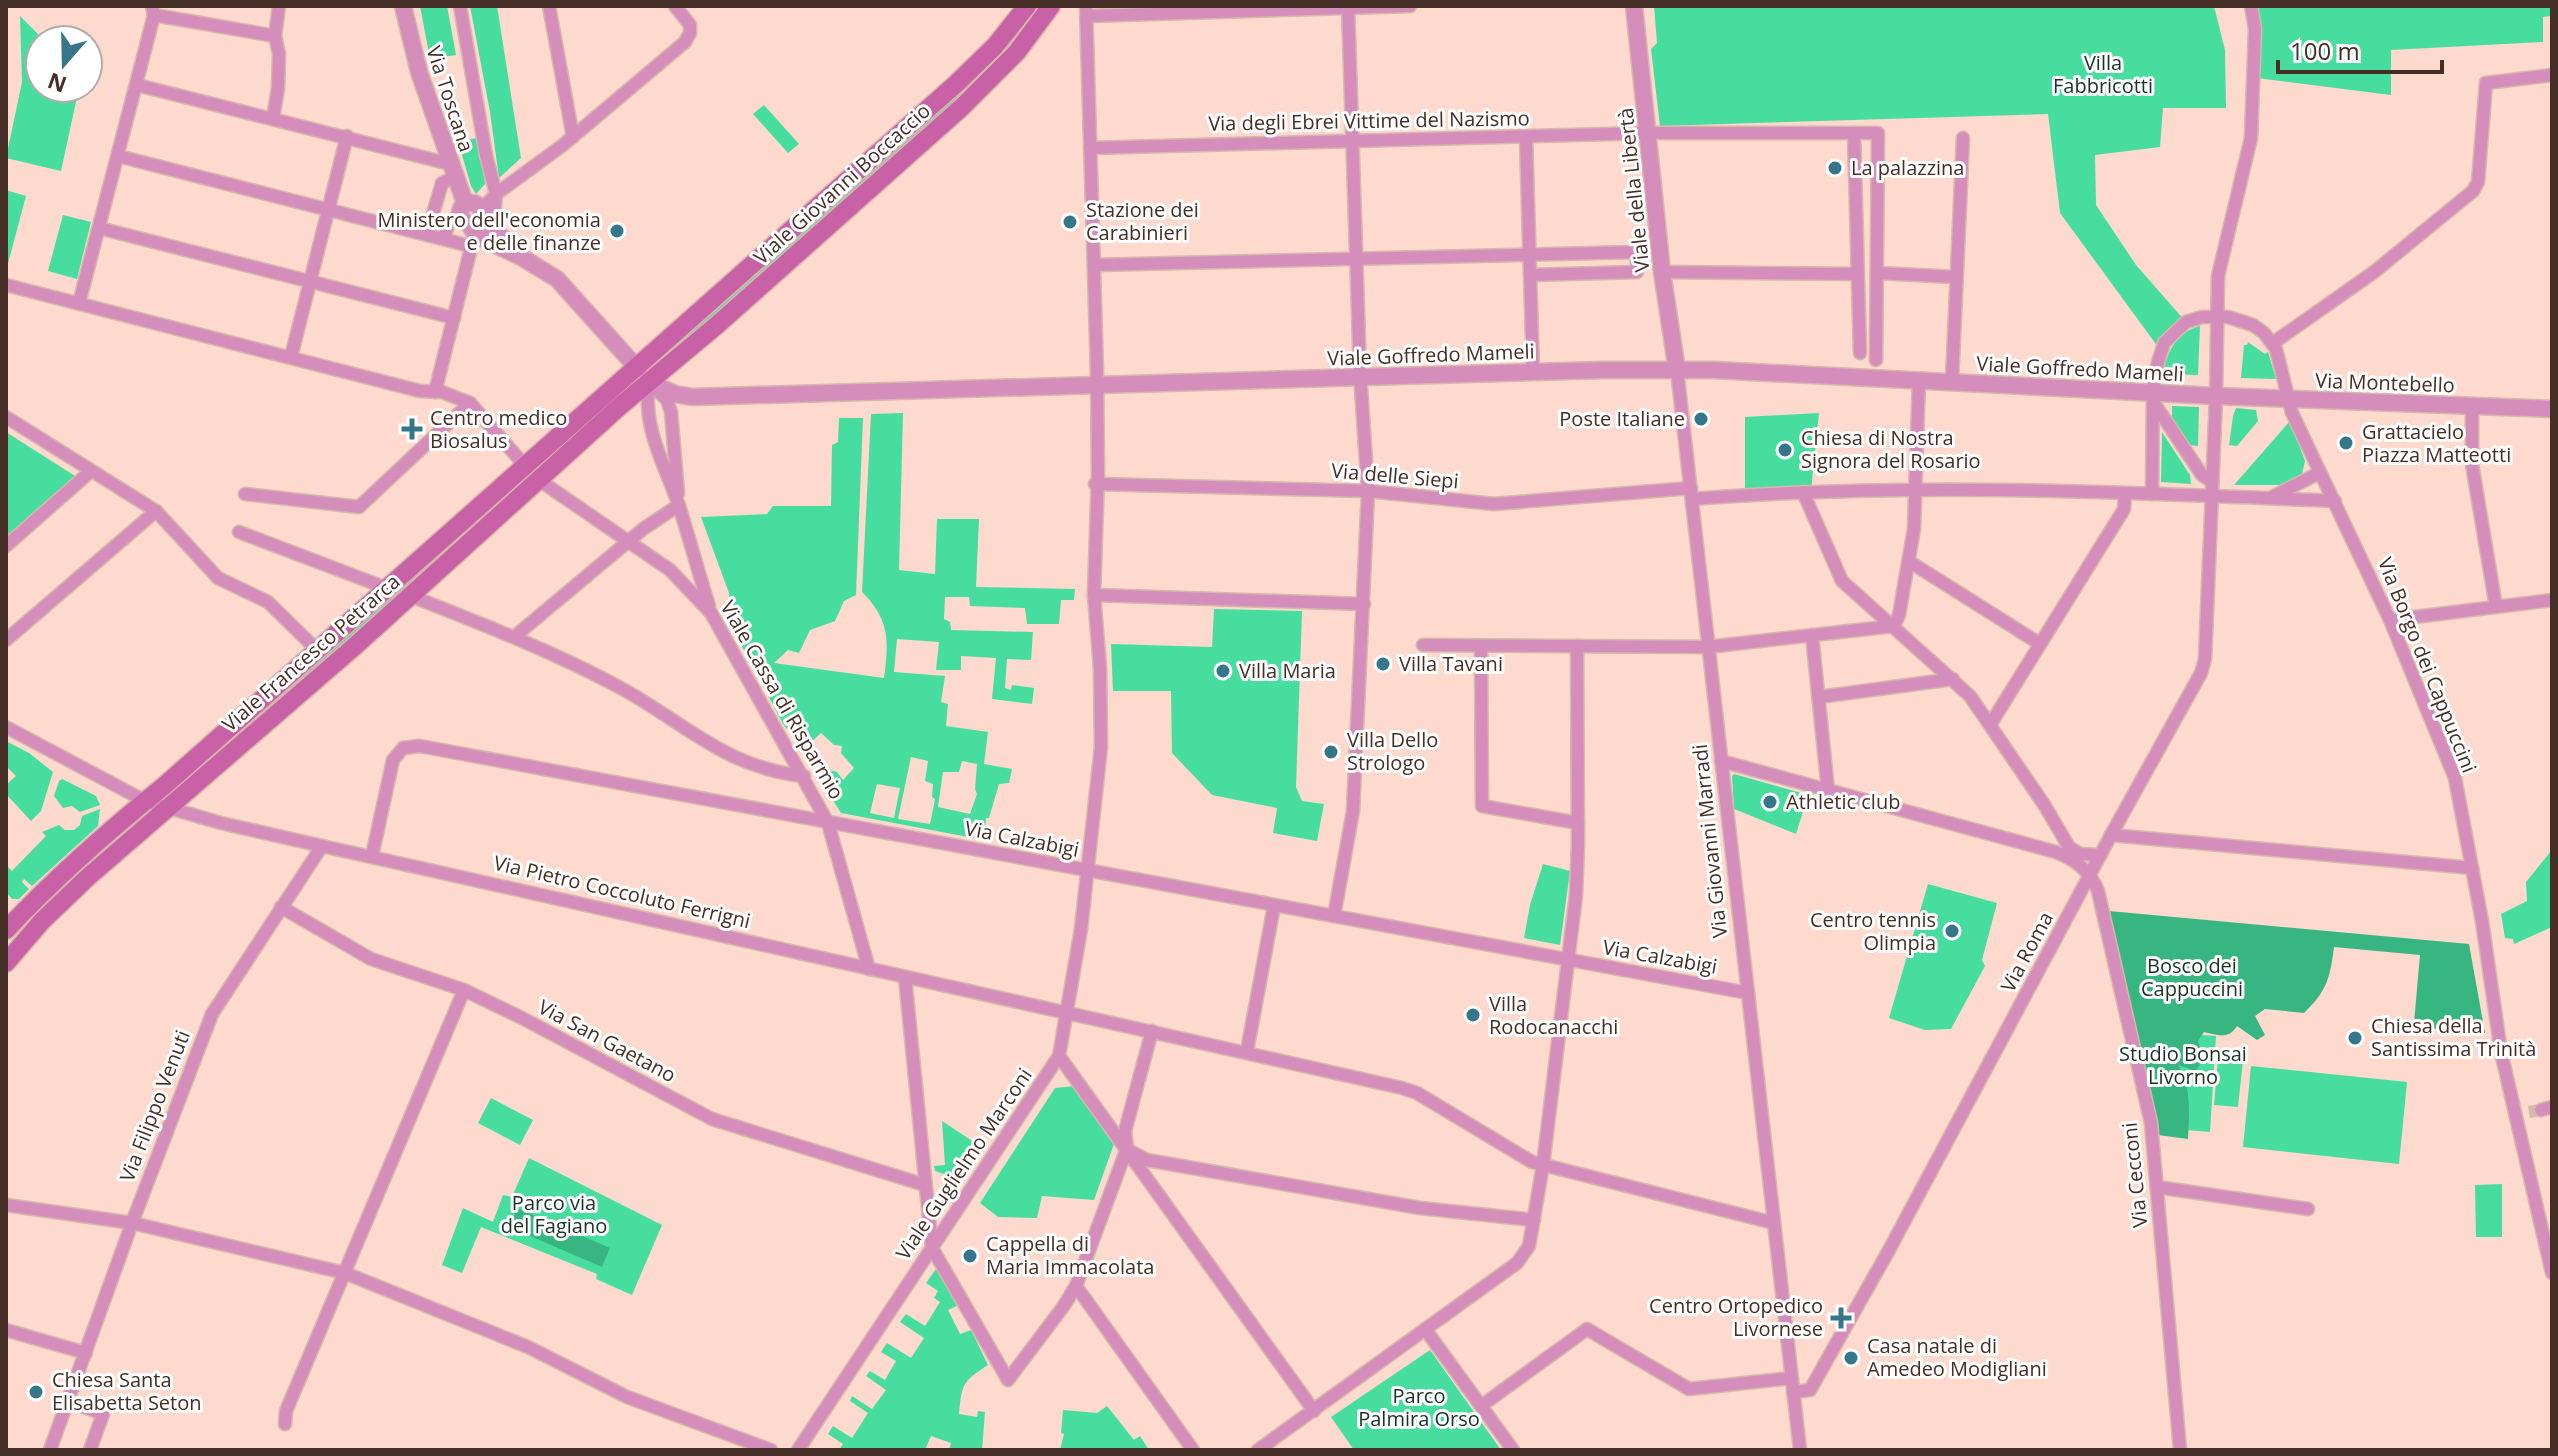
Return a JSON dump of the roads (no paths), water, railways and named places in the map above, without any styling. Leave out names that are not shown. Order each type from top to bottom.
[{"type":"main road","name":"Viale Giovanni Boccaccio","points":[[644,375],[957,83],[995,46],[1027,6]]},
{"type":"main road","name":"Viale Giovanni Boccaccio","points":[[644,375],[729,315],[980,91],[1028,40],[1051,6]]},
{"type":"main road","name":"Viale Francesco Petrarca","points":[[6,930],[59,876],[145,801],[389,589],[533,474],[644,375]]},
{"type":"main road","name":"Viale Francesco Petrarca","points":[[6,963],[61,903],[411,596],[533,474]]},
{"type":"street","points":[[273,118],[279,77],[275,36],[279,6]]},
{"type":"street","name":"Via Toscana","points":[[403,6],[415,60],[472,221],[493,228],[521,257]]},
{"type":"street","points":[[460,6],[486,155],[496,194],[493,228]]},
{"type":"street","points":[[549,6],[573,137]]},
{"type":"street","points":[[118,156],[444,239],[472,221],[496,194],[573,137],[685,42],[690,25],[675,6]]},
{"type":"street","points":[[1086,11],[1410,6]]},
{"type":"street","name":"Viale della Libertà","points":[[1634,6],[1662,272],[1677,370]]},
{"type":"street","points":[[2217,316],[2219,268],[2251,138],[2255,29],[2251,6]]},
{"type":"street","points":[[1334,916],[1351,824],[1368,491],[1360,377],[1348,7]]},
{"type":"street","points":[[79,303],[137,85],[153,10],[275,36]]},
{"type":"street","name":"Viale Guglielmo Marconi","points":[[798,1450],[1059,1056],[1068,1013],[1101,747],[1100,668],[1094,595],[1097,385],[1086,11]]},
{"type":"street","points":[[2150,494],[2158,361],[2169,338],[2186,322],[2217,316],[2253,325],[2273,343],[2374,272],[2473,191],[2478,182],[2486,83],[2552,75]]},
{"type":"street","points":[[137,85],[347,136],[452,170],[442,183],[427,234]]},
{"type":"street","name":"Via degli Ebrei Vittime del Nazismo","points":[[1090,148],[1648,133],[1854,133]]},
{"type":"street","points":[[1860,353],[1854,133],[1878,133],[1876,360]]},
{"type":"street","points":[[291,357],[347,136]]},
{"type":"street","points":[[1526,138],[1533,372]]},
{"type":"street","points":[[1952,381],[1963,138]]},
{"type":"street","points":[[444,239],[449,221],[472,221],[557,279],[667,400],[671,412],[679,505]]},
{"type":"street","points":[[435,392],[454,318],[472,221]]},
{"type":"street","points":[[99,228],[454,318]]},
{"type":"street","points":[[1094,265],[1637,252],[1637,272],[1530,275]]},
{"type":"street","points":[[1662,272],[1856,274]]},
{"type":"street","points":[[1877,273],[1956,277]]},
{"type":"street","points":[[6,285],[470,403],[359,507],[245,494]]},
{"type":"street","name":"Via Roma","points":[[1793,1392],[1810,1390],[2198,681],[2203,666],[2217,316]]},
{"type":"street","name":"Via Borgo dei Cappuccini","points":[[2273,343],[2289,399],[2319,473],[2390,620],[2455,778],[2501,1052],[2552,1273]]},
{"type":"street","name":"Viale Goffredo Mameli","points":[[644,375],[675,394],[692,397],[1677,370],[1919,379],[2154,398],[2216,396]]},
{"type":"street","name":"Via Giovanni Marradi","points":[[1677,370],[1800,1450]]},
{"type":"street","points":[[644,375],[661,464],[679,505],[711,613]]},
{"type":"street","points":[[1894,626],[1910,562],[1914,529],[1919,379]]},
{"type":"street","name":"Via Montebello","points":[[2216,396],[2552,409]]},
{"type":"street","points":[[2154,398],[2202,475],[2211,481]]},
{"type":"street","name":"Viale Cassa di Risparmio","points":[[470,403],[533,474],[679,578],[711,613],[828,823],[869,969]]},
{"type":"street","points":[[2472,406],[2471,452],[2496,607]]},
{"type":"street","points":[[6,417],[156,511],[218,578],[268,602],[318,651]]},
{"type":"street","points":[[6,546],[91,471]]},
{"type":"street","points":[[2269,498],[2319,473]]},
{"type":"street","name":"Via delle Siepi","points":[[1095,484],[1368,491],[1505,504],[1692,494],[1914,489],[2335,501]]},
{"type":"street","points":[[1803,492],[1842,581],[1970,696],[2069,847],[2077,853],[2101,855]]},
{"type":"street","points":[[1990,725],[2124,509],[2125,494]]},
{"type":"street","points":[[514,637],[629,541],[679,505]]},
{"type":"street","points":[[6,640],[156,511]]},
{"type":"street","points":[[239,532],[389,589]]},
{"type":"street","points":[[1910,562],[2040,644]]},
{"type":"street","points":[[1094,595],[1364,604]]},
{"type":"street","points":[[411,596],[514,637],[620,688],[718,750],[781,774],[804,776]]},
{"type":"street","points":[[2390,620],[2552,600]]},
{"type":"street","points":[[1423,645],[1481,648],[1707,647],[1894,626]]},
{"type":"street","points":[[1812,635],[1828,790]]},
{"type":"street","points":[[1258,1450],[1517,1263],[1529,1246],[1543,1165],[1576,895],[1577,646]]},
{"type":"street","points":[[1481,648],[1482,806],[1578,823]]},
{"type":"street","points":[[1819,697],[1953,679]]},
{"type":"street","name":"Via Pietro Coccoluto Ferrigni","points":[[6,727],[145,801],[166,808],[869,969],[1247,1051],[1417,1093],[1532,1162],[1774,1223]]},
{"type":"street","name":"Via Calzabigi","points":[[372,856],[393,760],[403,748],[410,746],[1748,993]]},
{"type":"street","points":[[1721,761],[2056,852],[2078,863],[2090,875]]},
{"type":"street","points":[[2111,835],[2472,868]]},
{"type":"street","points":[[2056,852],[2062,836]]},
{"type":"street","name":"Via Filippo Venuti","points":[[50,1450],[212,1014],[322,846]]},
{"type":"street","name":"Via Cecconi","points":[[2090,875],[2100,901],[2151,1123],[2180,1450]]},
{"type":"street","points":[[2076,903],[2088,899],[2100,901]]},
{"type":"street","points":[[1247,1051],[1274,906]]},
{"type":"street","name":"Via San Gaetano","points":[[281,907],[371,959],[464,990],[623,1070],[712,1119],[925,1185]]},
{"type":"street","points":[[905,977],[932,1248],[1008,1380],[1076,1286],[1127,1148],[1125,1131],[1152,1031]]},
{"type":"street","points":[[285,1424],[286,1411],[464,990]]},
{"type":"street","points":[[1059,1056],[1314,1411]]},
{"type":"street","points":[[2515,1115],[2541,1110]]},
{"type":"street","points":[[1127,1148],[1147,1160],[1346,1196],[1420,1208],[1534,1220]]},
{"type":"street","points":[[2157,1187],[2308,1209]]},
{"type":"street","points":[[6,1205],[132,1223],[345,1273],[528,1347],[627,1397],[771,1450]]},
{"type":"street","points":[[1076,1286],[1193,1450]]},
{"type":"street","points":[[1425,1329],[1513,1450]]},
{"type":"street","points":[[1481,1406],[1587,1329],[1689,1389],[1792,1378]]},
{"type":"street","points":[[6,1330],[86,1353]]},
{"type":"street","points":[[68,1401],[103,1414],[90,1450]]},
{"type":"tunnel","points":[[2529,1112],[2541,1110]]},
{"type":"place","name":"La palazzina","points":[[1835,168]]},
{"type":"place","name":"Stazione dei Carabinieri","points":[[1070,222]]},
{"type":"place","name":"Ministero dell'economia e delle finanze","points":[[617,231]]},
{"type":"place","name":"Poste Italiane","points":[[1701,419]]},
{"type":"place","name":"Centro medico Biosalus","points":[[412,429]]},
{"type":"place","name":"Grattacielo Piazza Matteotti","points":[[2346,443]]},
{"type":"place","name":"Chiesa di Nostra Signora del Rosario","points":[[1785,450]]},
{"type":"place","name":"Villa Tavani","points":[[1383,664]]},
{"type":"place","name":"Villa Maria","points":[[1223,671]]},
{"type":"place","name":"Villa Dello Strologo","points":[[1331,752]]},
{"type":"place","name":"Athletic club","points":[[1770,802]]},
{"type":"place","name":"Centro tennis Olimpia","points":[[1952,931]]},
{"type":"place","name":"Villa Rodocanacchi","points":[[1473,1015]]},
{"type":"place","name":"Chiesa della Santissima Trinità","points":[[2355,1038]]},
{"type":"place","name":"Cappella di Maria Immacolata","points":[[970,1256]]},
{"type":"place","name":"Centro Ortopedico Livornese","points":[[1841,1318]]},
{"type":"place","name":"Casa natale di Amedeo Modigliani","points":[[1851,1358]]},
{"type":"place","name":"Chiesa Santa Elisabetta Seton","points":[[36,1392]]},
{"type":"park label","name":"Villa Fabbricotti","points":[[2103,74]]},
{"type":"park label","name":"Bosco dei Cappuccini","points":[[2192,978]]},
{"type":"park label","name":"Studio Bonsai Livorno","points":[[2183,1066]]},
{"type":"park label","name":"Parco via del Fagiano","points":[[554,1214]]},
{"type":"park label","name":"Parco Palmira Orso","points":[[1419,1408]]}]
